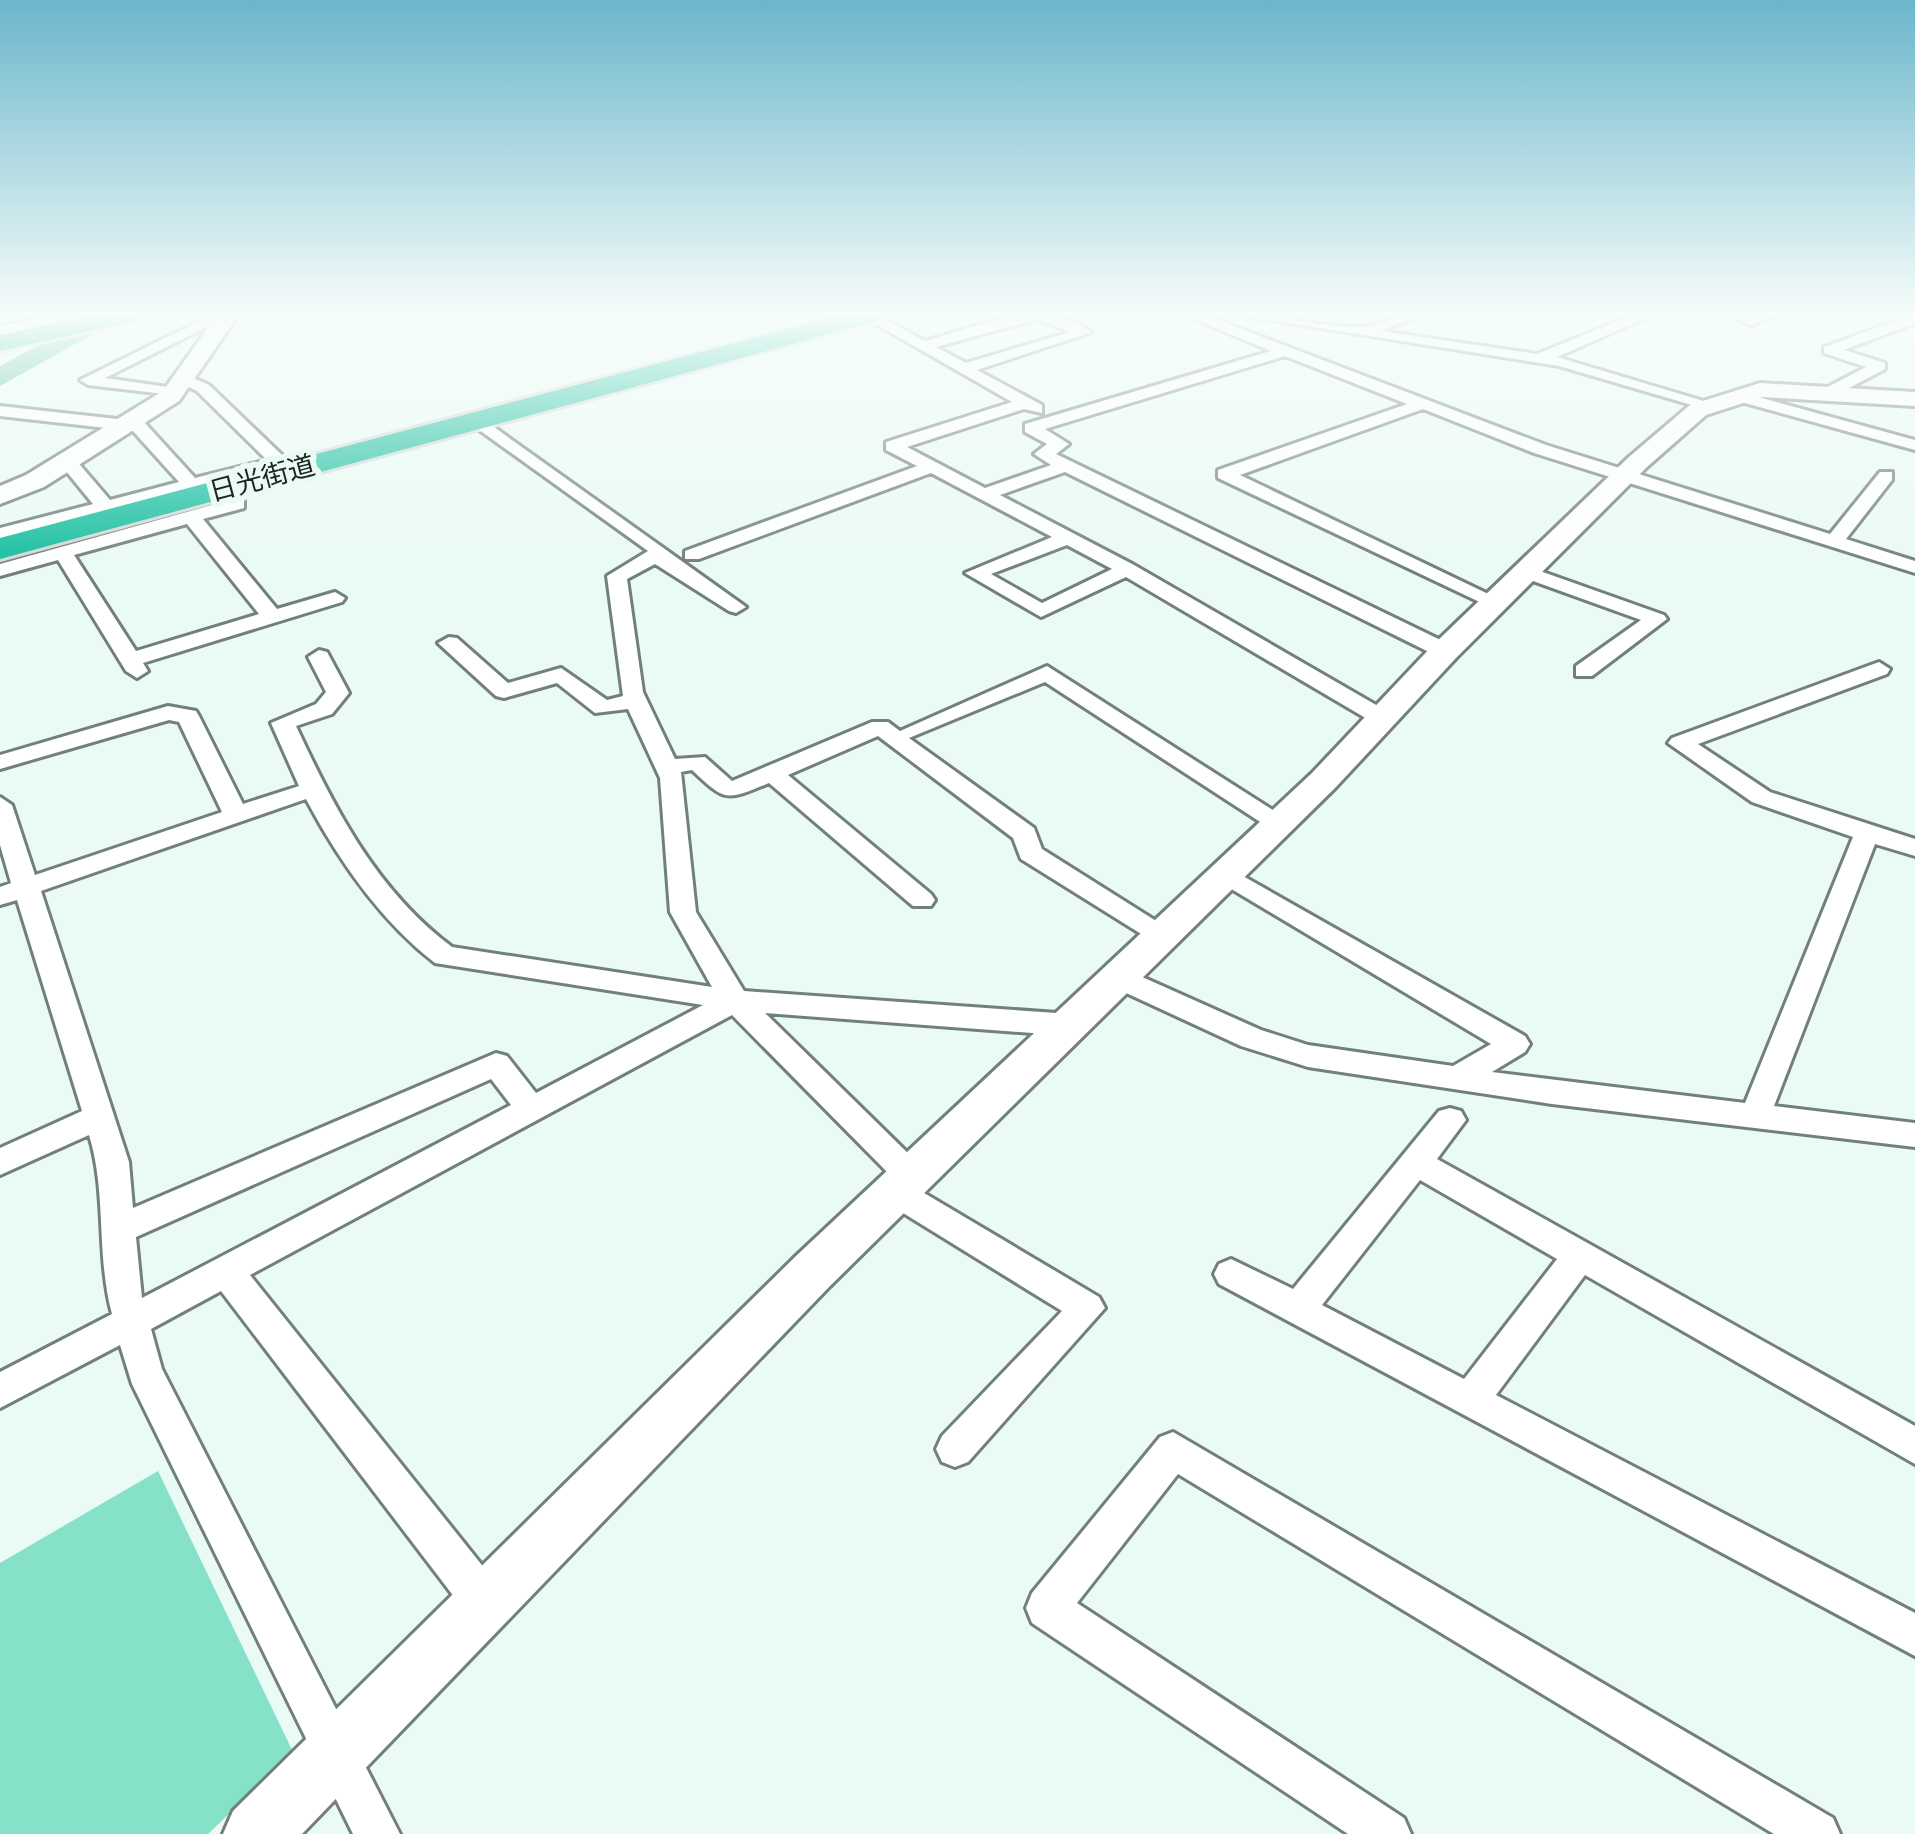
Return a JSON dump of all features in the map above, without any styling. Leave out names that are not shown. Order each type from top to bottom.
[{"type":"highway","name":"日光街道","points":[[0,549],[553,400]]},
{"type":"street","points":[[0,496],[68,462],[162,400]]},
{"type":"street","points":[[0,534],[279,462],[215,400]]},
{"type":"street","points":[[1019,400],[1055,419]]},
{"type":"street","points":[[1121,400],[1031,428],[1060,444],[1043,454],[1445,651]]},
{"type":"street","points":[[1416,400],[1623,477],[1915,567]]},
{"type":"street","points":[[1715,400],[1915,445]]},
{"type":"street","points":[[256,1834],[902,1183],[1227,875],[1623,477],[1733,400]]},
{"type":"street","points":[[1025,403],[892,446],[1127,569],[1382,718]]},
{"type":"street","points":[[1426,403],[1224,474],[1510,587],[1657,619],[1585,671]]},
{"type":"street","points":[[0,411],[128,424],[143,431],[191,484]]},
{"type":"street","points":[[477,420],[662,552],[617,576],[636,700],[668,766],[683,912],[735,1001],[902,1183],[1088,1308],[955,1449]]},
{"type":"street","points":[[68,462],[105,506]]},
{"type":"street","points":[[985,494],[1067,465]]},
{"type":"street","points":[[692,555],[931,466]]},
{"type":"street","points":[[1833,543],[1886,476]]},
{"type":"street","points":[[0,570],[237,504]]},
{"type":"street","points":[[191,517],[272,617]]},
{"type":"street","points":[[1068,538],[975,573],[1041,611],[1127,569]]},
{"type":"street","points":[[63,553],[133,665],[335,598]]},
{"type":"street","points":[[655,555],[736,607]]},
{"type":"street","points":[[448,643],[504,691],[561,675],[603,708],[636,700]]},
{"type":"street","points":[[319,657],[338,693],[324,709],[283,723],[348,853],[419,936],[445,956],[598,976],[735,1001],[1071,1024]]},
{"type":"street","points":[[1879,669],[1680,743],[1761,797],[1915,848]]},
{"type":"street","points":[[911,731],[1047,673],[1280,823]]},
{"type":"street","points":[[0,762],[168,713],[188,716],[236,815]]},
{"type":"street","points":[[668,766],[697,762],[729,791],[880,727],[1025,834],[1030,853],[1162,938]]},
{"type":"street","points":[[772,773],[922,899]]},
{"type":"street","points":[[13,891],[313,789]]},
{"type":"street","points":[[0,805],[13,891],[113,1162],[123,1292],[145,1372],[334,1757],[377,1834]]},
{"type":"street","points":[[1755,1116],[1867,833]]},
{"type":"street","points":[[1227,875],[1515,1044],[1455,1079]]},
{"type":"street","points":[[1120,979],[1252,1038],[1308,1056],[1455,1079],[1915,1135]]},
{"type":"street","points":[[0,1391],[735,1001]]},
{"type":"street","points":[[119,1229],[496,1064],[533,1111]]},
{"type":"street","points":[[0,1162],[99,1117]]},
{"type":"street","points":[[1298,1309],[1450,1120]]},
{"type":"street","points":[[1416,1162],[1915,1446]]},
{"type":"street","points":[[1470,1400],[1580,1255]]},
{"type":"street","points":[[226,1270],[486,1604]]},
{"type":"street","points":[[1232,1274],[1915,1635]]},
{"type":"street","points":[[1388,1834],[1047,1607],[1173,1450],[1817,1834]]},
{"type":"green space","points":[[158,1471],[293,1752],[208,1834],[0,1834],[0,1563]]}]
